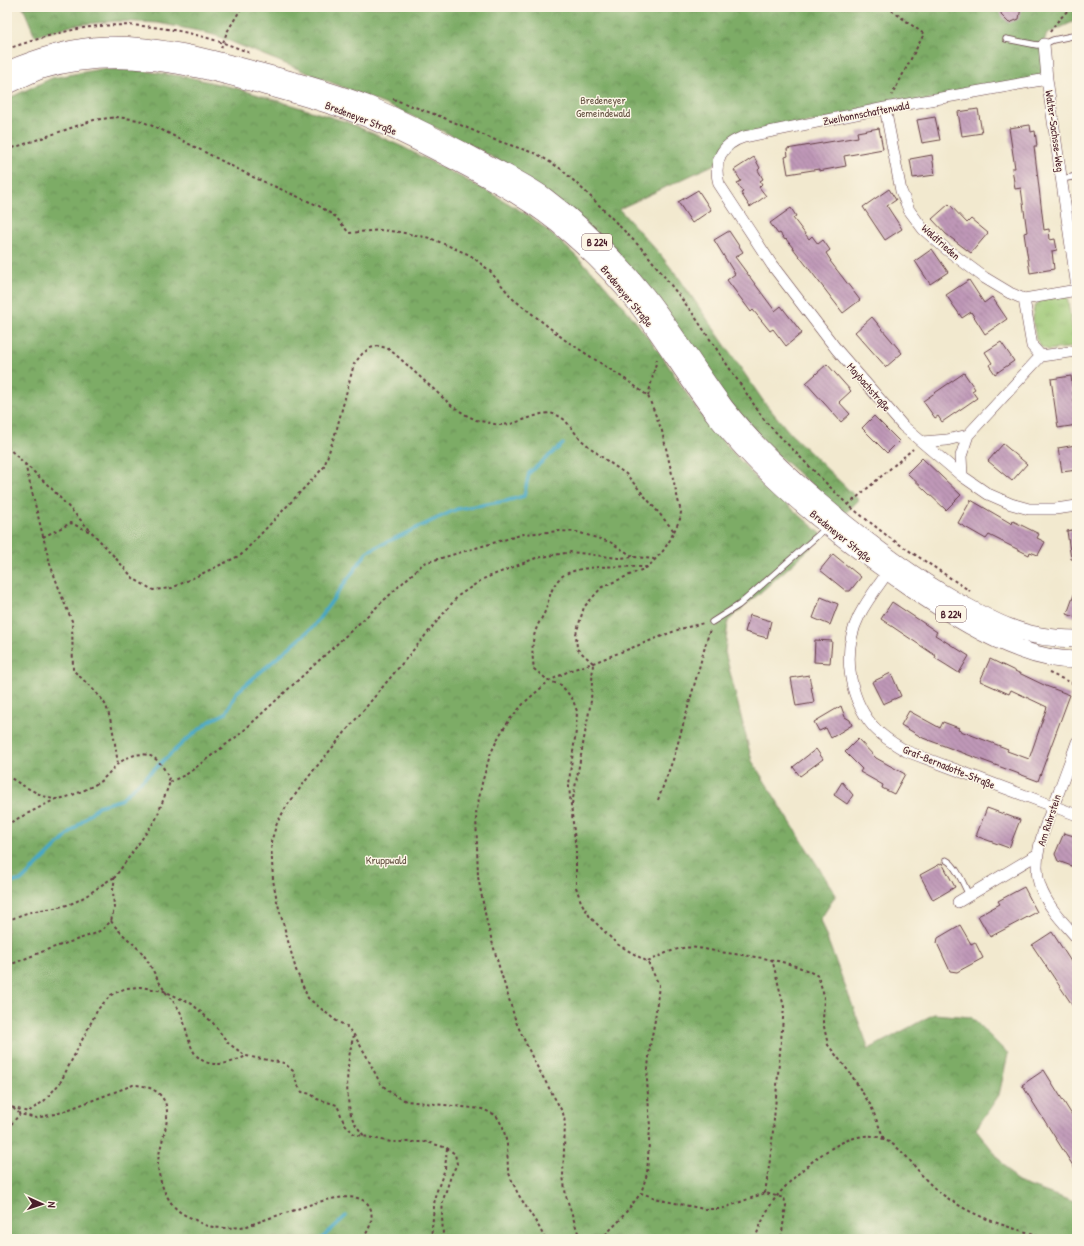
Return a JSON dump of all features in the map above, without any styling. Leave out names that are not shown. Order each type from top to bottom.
[{"type":"main road","name":"Bredeneyer Straße","points":[[7,70],[35,58],[70,50],[105,45],[138,46],[174,51],[216,60],[298,82],[366,104],[418,127],[499,170],[546,197],[580,225],[615,259],[648,297],[725,406],[753,439],[790,477],[848,526],[897,563],[937,590],[1007,627],[1030,634],[1056,639],[1077,639]]},
{"type":"main road","name":"Bredeneyer Straße","points":[[7,86],[38,71],[70,63],[105,60],[138,60],[180,66],[242,79],[361,116],[407,137],[499,184],[537,208],[568,233],[604,267],[636,304],[714,415],[744,450],[778,483],[828,526],[888,572],[930,601],[970,625],[1019,649],[1043,656],[1066,660],[1077,660]]},
{"type":"street","name":"Walter-Sachsse-Weg","points":[[1044,44],[1062,179],[1074,242],[1077,289]]},
{"type":"street","name":"Zweihonnschaftenwald","points":[[719,184],[716,173],[718,159],[724,149],[733,141],[885,108],[1048,79]]},
{"type":"street","name":"Waldfrieden","points":[[885,108],[901,191],[909,210],[923,229],[946,249],[985,278],[1010,293],[1024,299]]},
{"type":"street","name":"Maybachstraße","points":[[719,184],[772,265],[838,350],[903,426],[962,476],[988,494],[1011,504],[1029,509],[1055,509],[1077,506]]},
{"type":"street","points":[[1041,356],[1032,346],[1024,299],[1077,289]]},
{"type":"street","points":[[962,476],[961,456],[968,435],[1041,356],[1077,351]]},
{"type":"street","points":[[922,442],[947,440],[968,435]]},
{"type":"street","name":"Graf-Bernadotte-Straße","points":[[888,572],[858,616],[850,646],[850,677],[863,712],[873,726],[890,742],[906,751],[1077,815]]},
{"type":"street","name":"Am Ruhrstein","points":[[1077,742],[1053,806],[1038,854],[1037,867],[1040,885],[1047,900],[1077,938]]},
{"type":"street","name":"Am Ruhrstein","points":[[958,902],[1038,854]]},
{"type":"lane","points":[[1006,38],[1037,45],[1077,35]]},
{"type":"lane","points":[[1062,179],[1077,176]]},
{"type":"lane","points":[[712,622],[739,605],[828,526]]},
{"type":"lane","points":[[946,860],[948,860],[953,866],[969,895]]},
{"type":"path","points":[[223,42],[227,32],[242,7]]},
{"type":"path","points":[[885,108],[924,34],[887,7]]},
{"type":"path","points":[[1044,44],[1056,23],[1071,7]]},
{"type":"path","points":[[7,150],[94,120],[117,117],[138,120],[164,131],[253,177],[319,206],[336,218],[349,233],[380,230],[399,232],[430,238],[470,255],[490,271],[513,299],[548,327],[648,396],[662,431],[681,512],[680,519],[663,551],[648,567],[602,586],[584,607],[576,634],[577,650],[593,663]]},
{"type":"path","points":[[648,396],[658,358],[665,345]]},
{"type":"path","points":[[7,447],[51,488],[134,579],[153,590],[172,588],[241,555],[324,466],[337,428],[354,364],[362,354],[370,348],[378,346],[387,348],[395,354],[452,406],[476,420],[488,423],[511,424],[542,414],[550,413],[557,415],[603,458],[626,474],[674,531]]},
{"type":"path","points":[[848,505],[922,442]]},
{"type":"path","points":[[25,464],[56,583],[72,621],[73,670],[105,705],[112,727],[118,764]]},
{"type":"path","points":[[43,537],[71,523],[93,533]]},
{"type":"path","points":[[170,782],[187,774],[240,734],[424,563],[524,534],[560,531],[577,532],[610,542],[635,557]]},
{"type":"path","points":[[544,1239],[539,1227],[518,1194],[508,1171],[507,1144],[503,1127],[496,1115],[482,1109],[406,1101],[392,1094],[380,1083],[354,1035],[346,1026],[335,1020],[308,998],[296,970],[277,901],[273,880],[271,842],[277,823],[286,807],[313,770],[458,596],[483,579],[536,558],[571,552],[618,558],[635,557],[654,559]]},
{"type":"path","points":[[601,1239],[619,1221],[641,1193],[647,1174],[650,1126],[647,1080],[650,1046],[659,985],[648,962],[617,944],[599,928],[581,902],[576,887],[576,850],[569,787],[577,711],[572,698],[561,685],[549,681],[534,669],[532,648],[537,628],[544,614],[549,595],[560,578],[577,569],[614,566],[648,567]]},
{"type":"path","points":[[580,1239],[566,1196],[563,1176],[565,1123],[563,1113],[534,1061],[516,1022],[496,956],[478,877],[476,814],[482,783],[490,755],[499,736],[510,719],[525,702],[549,681],[571,670],[680,629],[712,622],[674,757],[658,800]]},
{"type":"path","points":[[571,807],[591,701],[593,663]]},
{"type":"path","points":[[1049,673],[1077,685]]},
{"type":"path","points":[[7,826],[13,821],[56,799],[85,790],[100,782],[118,764],[130,756],[144,754],[162,763],[170,782],[156,819],[115,877],[71,904],[27,913],[7,921]]},
{"type":"path","points":[[7,775],[27,788],[56,799]]},
{"type":"path","points":[[7,966],[49,949],[94,934],[103,929],[111,921],[114,909],[113,890],[115,877]]},
{"type":"path","points":[[111,921],[118,931],[143,954],[164,991],[179,1008],[190,1043],[197,1056],[209,1063],[220,1064],[234,1062],[246,1056]]},
{"type":"path","points":[[648,962],[665,954],[684,948],[698,949],[772,959],[803,968],[818,976],[824,995],[823,1022],[828,1045],[850,1073],[871,1106],[884,1140]]},
{"type":"path","points":[[765,1193],[771,1152],[784,1007],[772,959]]},
{"type":"path","points":[[7,1101],[11,1107],[28,1112],[44,1100],[60,1083],[98,1009],[111,994],[126,988],[140,986],[164,991],[192,1004],[213,1023],[228,1043],[246,1056],[284,1064],[293,1071],[297,1084],[302,1092],[311,1094],[316,1099],[337,1105],[344,1124],[354,1134],[391,1142],[427,1142],[447,1148],[455,1154],[457,1164],[451,1176],[444,1200],[442,1239]]},
{"type":"path","points":[[354,1035],[348,1062],[348,1102],[354,1121],[365,1137]]},
{"type":"path","points":[[7,1104],[20,1114],[36,1118],[59,1113],[133,1085],[149,1087],[162,1096],[166,1105],[167,1118],[158,1166],[164,1192],[180,1212],[207,1226],[236,1227],[247,1226],[325,1200],[346,1197],[357,1198],[370,1206],[372,1216],[370,1227],[362,1239]]},
{"type":"path","points":[[7,1129],[20,1114]]},
{"type":"path","points":[[755,1239],[762,1222],[776,1197],[812,1161],[845,1140],[867,1136],[884,1140],[899,1149],[938,1191],[970,1211],[997,1223],[1055,1239]]},
{"type":"path","points":[[431,1239],[434,1196],[445,1169],[447,1148]]},
{"type":"path","points":[[641,1193],[665,1201],[704,1209],[721,1209],[765,1193],[784,1198],[786,1205],[781,1239]]},
{"type":"green space","name":"Bredeneyer Gemeindewald","points":[[23,7],[1077,7],[1077,20],[1047,34],[1043,44],[1045,78],[744,135],[715,164],[619,209],[659,253],[679,278],[764,402],[790,433],[859,500],[845,514],[773,451],[515,170],[463,141],[401,111],[217,36],[158,23],[117,21],[74,25],[35,36]]},
{"type":"green space","name":"Kruppwald","points":[[101,69],[137,70],[188,77],[236,88],[347,122],[403,147],[493,194],[531,217],[561,242],[597,276],[629,313],[660,353],[704,420],[757,479],[824,536],[728,621],[725,652],[752,761],[836,895],[820,920],[869,1049],[934,1014],[971,1017],[1008,1054],[999,1095],[976,1129],[1017,1182],[1077,1203],[1077,1239],[7,1239],[7,99],[52,78]]},
{"type":"green space","points":[[1067,296],[1075,347],[1048,350],[1041,347],[1036,339],[1033,319],[1034,308],[1040,300]]},
{"type":"building","points":[[999,7],[1021,7],[1019,19],[1009,23],[1002,16]]},
{"type":"building","points":[[978,109],[982,133],[962,136],[958,112]]},
{"type":"building","points":[[935,117],[940,140],[922,143],[917,120]]},
{"type":"building","points":[[1030,125],[1031,132],[1035,131],[1037,146],[1034,146],[1044,230],[1049,229],[1050,240],[1055,239],[1057,250],[1052,251],[1054,269],[1030,273],[1024,233],[1027,232],[1021,188],[1015,189],[1012,168],[1015,168],[1009,128]]},
{"type":"building","points":[[879,128],[883,149],[844,156],[846,166],[819,171],[819,169],[788,174],[785,157],[788,156],[787,149],[858,137],[857,132]]},
{"type":"building","points":[[932,155],[935,175],[913,178],[910,159]]},
{"type":"building","points":[[754,157],[760,168],[758,170],[763,179],[760,181],[762,184],[759,187],[766,196],[750,207],[741,193],[743,192],[737,183],[741,181],[734,170]]},
{"type":"building","points":[[889,189],[896,200],[887,206],[902,229],[885,240],[863,207]]},
{"type":"building","points":[[698,190],[711,210],[692,223],[678,202]]},
{"type":"building","points":[[949,204],[967,223],[971,219],[988,233],[971,253],[946,234],[932,219]]},
{"type":"building","points":[[791,208],[796,216],[793,218],[809,239],[812,236],[818,244],[823,240],[830,250],[826,253],[830,261],[860,300],[843,313],[786,239],[785,240],[780,233],[778,234],[770,223]]},
{"type":"building","points":[[729,231],[743,252],[735,257],[775,311],[781,306],[802,333],[786,346],[773,329],[770,331],[753,310],[751,312],[727,280],[735,274],[714,240]]},
{"type":"building","points":[[932,249],[948,272],[930,284],[915,261]]},
{"type":"building","points":[[969,280],[984,303],[992,297],[1007,319],[985,334],[971,312],[962,318],[946,295]]},
{"type":"building","points":[[872,317],[902,353],[886,367],[855,332]]},
{"type":"building","points":[[1001,342],[1014,361],[995,374],[989,365],[992,363],[985,352]]},
{"type":"building","points":[[827,364],[851,391],[839,402],[850,414],[841,422],[806,383]]},
{"type":"building","points":[[964,373],[975,389],[972,391],[977,398],[942,422],[938,416],[935,418],[923,401]]},
{"type":"building","points":[[1071,376],[1077,425],[1058,428],[1051,379]]},
{"type":"building","points":[[874,416],[899,441],[887,453],[862,428]]},
{"type":"building","points":[[1003,444],[1027,464],[1012,481],[988,461]]},
{"type":"building","points":[[1076,445],[1077,470],[1062,472],[1058,448]]},
{"type":"building","points":[[922,458],[961,495],[946,510],[907,473]]},
{"type":"building","points":[[971,500],[1012,524],[1013,521],[1039,534],[1037,538],[1045,542],[1038,555],[1030,552],[1029,555],[989,535],[986,539],[958,523]]},
{"type":"building","points":[[1077,529],[1077,559],[1071,559],[1067,531]]},
{"type":"building","points":[[833,554],[861,577],[850,591],[846,591],[820,570]]},
{"type":"building","points":[[1076,589],[1077,590],[1077,618],[1067,614]]},
{"type":"building","points":[[821,597],[838,604],[830,625],[813,618]]},
{"type":"building","points":[[892,602],[937,632],[935,635],[969,656],[959,673],[935,658],[936,656],[881,619]]},
{"type":"building","points":[[750,615],[771,621],[767,638],[745,632]]},
{"type":"building","points":[[815,640],[832,641],[830,663],[814,662]]},
{"type":"building","points":[[990,659],[1046,686],[1070,695],[1038,781],[923,738],[901,725],[909,711],[940,728],[943,722],[959,728],[958,730],[1008,749],[1007,751],[1029,759],[1047,707],[1011,690],[1009,694],[980,681]]},
{"type":"building","points":[[891,673],[901,696],[883,704],[872,682]]},
{"type":"building","points":[[809,675],[814,703],[796,706],[791,678]]},
{"type":"building","points":[[841,706],[845,717],[850,720],[852,725],[831,738],[826,728],[819,731],[814,722]]},
{"type":"building","points":[[858,739],[876,758],[905,774],[894,794],[882,788],[883,785],[860,772],[862,769],[845,752]]},
{"type":"building","points":[[816,749],[823,759],[800,776],[793,767]]},
{"type":"building","points":[[842,782],[853,795],[847,804],[834,795]]},
{"type":"building","points":[[987,808],[1020,820],[1009,848],[976,836]]},
{"type":"building","points":[[1064,833],[1077,837],[1077,868],[1058,861],[1055,854]]},
{"type":"building","points":[[942,863],[955,887],[933,900],[920,875]]},
{"type":"building","points":[[1024,887],[1037,912],[990,937],[978,916],[1000,904],[998,901]]},
{"type":"building","points":[[960,925],[971,944],[975,942],[983,958],[957,972],[950,971],[937,943],[938,938]]},
{"type":"building","points":[[1052,932],[1077,971],[1077,1012],[1032,945]]},
{"type":"building","points":[[1044,1070],[1077,1123],[1077,1172],[1022,1085]]},
{"type":"waterway","points":[[7,884],[22,880],[98,806],[120,800],[186,740],[210,721],[226,713],[236,693],[313,627],[368,551],[457,509],[506,501],[524,496],[529,473],[563,444]]},
{"type":"waterway","points":[[321,1239],[346,1216]]}]
